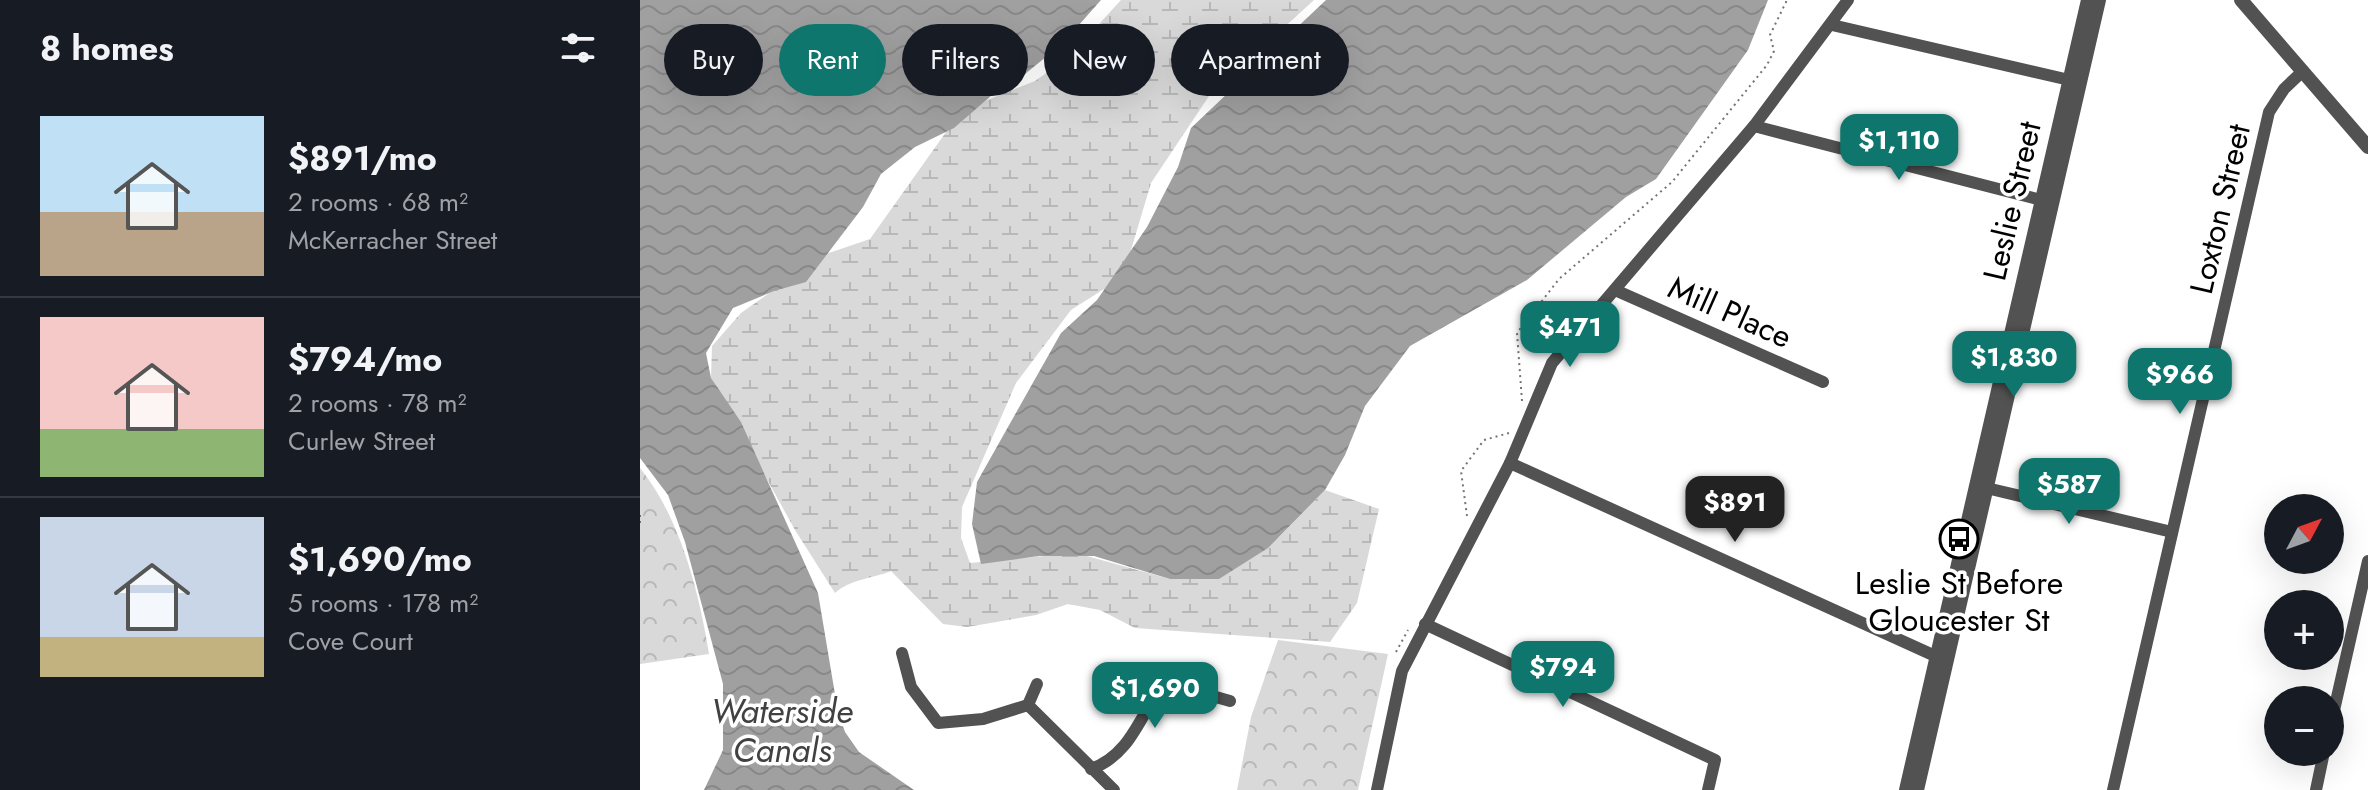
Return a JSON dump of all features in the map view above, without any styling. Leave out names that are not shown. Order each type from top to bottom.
[{"type":"street","points":[[1377,790],[1402,671],[1510,463],[1552,363],[1754,126],[1848,0]]},
{"type":"street","name":"Leslie Street","points":[[1917,790],[1942,659],[2074,82],[2088,0]]},
{"type":"street","name":"Leslie Street","points":[[2074,82],[2099,0]]},
{"type":"street","points":[[2241,0],[2368,147]]},
{"type":"street","points":[[1832,25],[2074,82]]},
{"type":"street","name":"Loxton Street","points":[[2113,790],[2269,112],[2284,89],[2303,71]]},
{"type":"street","points":[[1754,126],[2046,201]]},
{"type":"street","name":"Mill Place","points":[[1615,290],[1823,382]]},
{"type":"street","points":[[1510,463],[1942,659]]},
{"type":"street","points":[[1981,487],[2172,532]]},
{"type":"street","points":[[2340,686],[2368,561]]},
{"type":"street","points":[[1425,624],[1715,760],[1708,790]]},
{"type":"street","points":[[902,653],[911,687],[938,723],[983,719],[1028,705],[1037,684]]},
{"type":"street","name":"Leslie Street","points":[[1906,790],[1942,659]]},
{"type":"street","points":[[1091,769],[1108,762],[1125,747],[1157,692],[1184,688],[1230,701]]},
{"type":"street","points":[[1028,705],[1114,790]]},
{"type":"street","points":[[2316,790],[2321,766]]},
{"type":"path","points":[[640,515],[640,527]]},
{"type":"green space","points":[[1121,0],[1314,0],[1288,24],[1171,24],[1171,96],[1209,96],[1151,183],[1123,277],[1071,310],[1016,383],[962,507],[961,538],[970,563],[1076,553],[1170,579],[1203,579],[1279,537],[1325,490],[1379,509],[1357,603],[1330,642],[1135,628],[1100,610],[1068,604],[1036,615],[967,627],[943,624],[891,571],[854,582],[835,593],[795,530],[711,378],[712,346],[741,313],[823,255],[870,239],[946,132],[985,101],[998,96],[1028,96],[1028,84],[1044,75],[1044,96],[1155,96],[1155,24],[1099,24]]},
{"type":"green space","points":[[640,468],[666,509],[686,556],[709,654],[640,664]]},
{"type":"green space","points":[[1278,640],[1388,654],[1358,790],[1237,790],[1251,717]]},
{"type":"water","name":"Waterside Canals","points":[[640,0],[1101,0],[1080,24],[1044,24],[1044,58],[1028,72],[1028,24],[902,24],[902,96],[991,96],[954,128],[915,147],[881,174],[863,207],[806,282],[733,308],[706,353],[711,378],[741,422],[818,593],[838,712],[845,732],[859,752],[914,790],[704,790],[723,750],[723,684],[685,542],[668,495],[640,458]]},
{"type":"water","points":[[1326,0],[1768,0],[1748,50],[1656,179],[1626,197],[1527,280],[1410,346],[1365,406],[1345,455],[1325,490],[1268,548],[1219,579],[1170,579],[1094,556],[1039,556],[981,564],[972,524],[977,482],[1061,333],[1097,300],[1147,227],[1178,167],[1191,128],[1225,96],[1349,96],[1349,24],[1301,24]]},
{"type":"place","name":"Leslie St Before Gloucester St","points":[[1959,539]]}]
